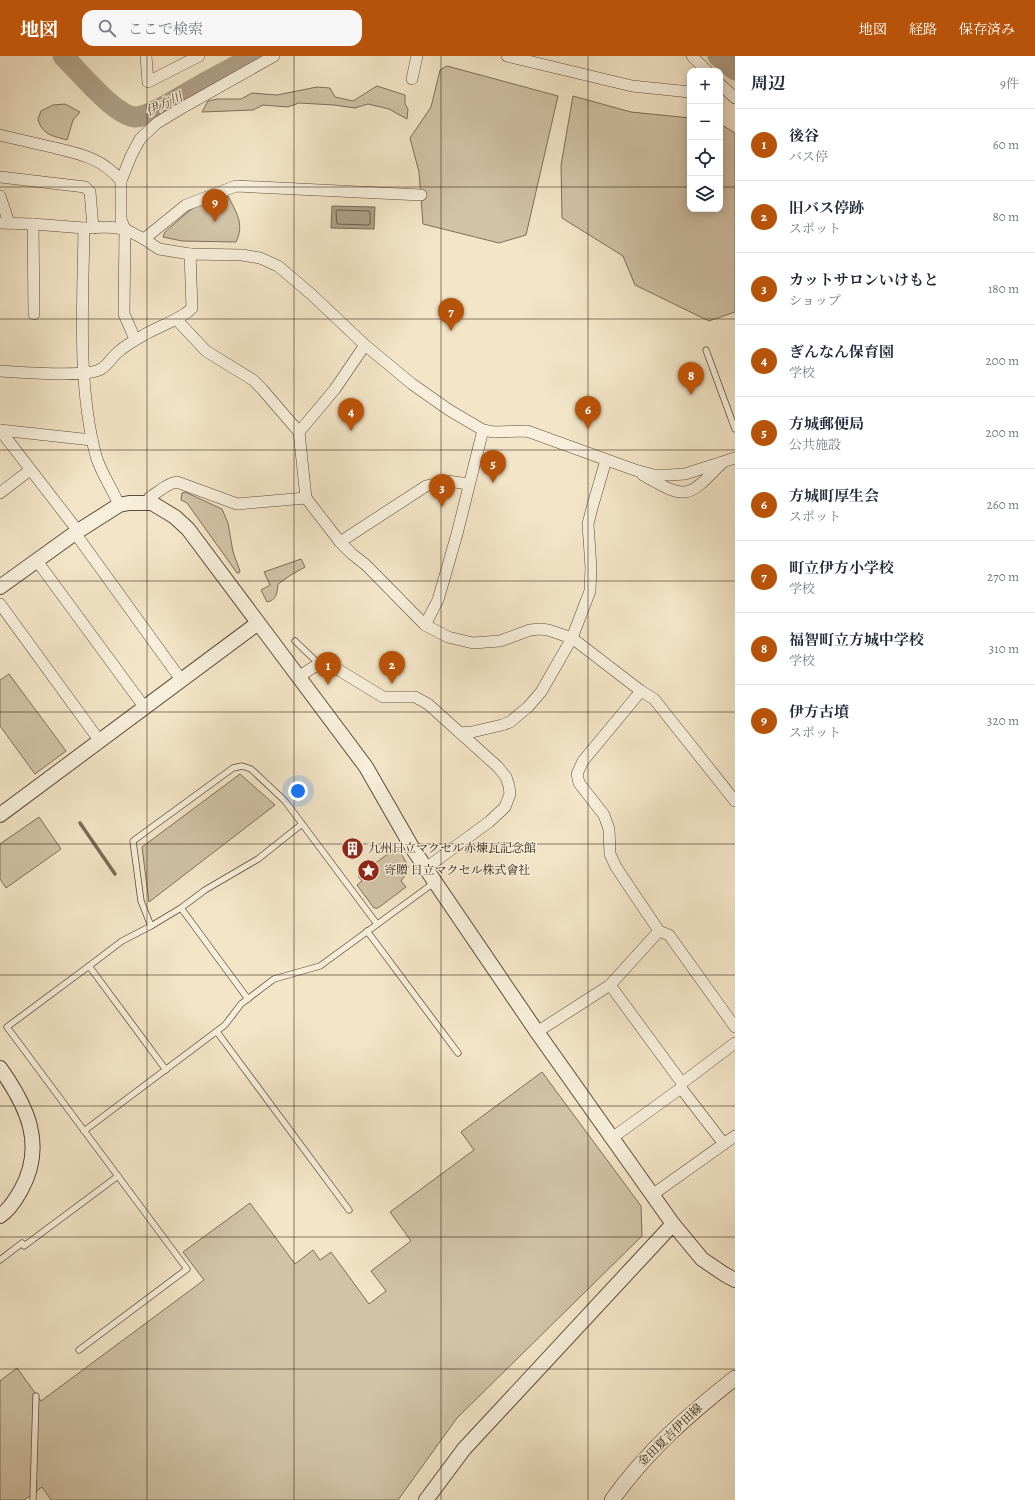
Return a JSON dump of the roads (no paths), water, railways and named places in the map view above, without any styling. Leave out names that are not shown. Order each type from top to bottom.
[{"type":"main road","name":"金田夏吉伊田線","points":[[612,1500],[636,1468],[664,1439],[700,1405],[735,1378]]},
{"type":"street","points":[[146,56],[148,82],[199,56]]},
{"type":"street","points":[[176,56],[178,68]]},
{"type":"street","points":[[135,339],[124,314],[125,229],[121,220],[121,181],[131,156],[140,139],[158,123],[274,56]]},
{"type":"street","points":[[412,79],[417,56]]},
{"type":"street","points":[[507,56],[632,86],[687,92]]},
{"type":"street","points":[[692,56],[704,68]]},
{"type":"street","points":[[723,87],[734,97]]},
{"type":"street","points":[[723,95],[734,97]]},
{"type":"street","points":[[0,135],[84,155],[100,162],[115,173],[121,181]]},
{"type":"street","points":[[0,176],[85,187],[90,192],[83,374],[92,440],[101,470],[119,505]]},
{"type":"street","points":[[144,239],[186,204],[236,186],[421,195]]},
{"type":"street","points":[[0,196],[4,223],[125,229],[159,249],[190,254],[242,255],[260,258],[278,266],[365,345],[412,384],[449,410],[483,430],[494,432],[527,430],[635,470],[662,475],[677,475],[692,472],[730,460]]},
{"type":"street","points":[[33,224],[34,314]]},
{"type":"street","points":[[0,371],[83,374],[99,371],[104,368],[118,352],[135,339],[187,314],[192,308],[190,254]]},
{"type":"street","points":[[176,319],[206,351],[253,380],[299,432],[306,498],[340,542],[366,565],[425,625],[448,637],[474,643],[500,641],[530,630],[540,629],[548,630],[572,638],[641,691],[654,699],[735,801]]},
{"type":"street","points":[[299,432],[335,389],[365,345]]},
{"type":"street","points":[[0,430],[92,440]]},
{"type":"street","points":[[0,430],[77,532],[182,681]]},
{"type":"street","points":[[425,625],[438,600],[458,534],[483,430]]},
{"type":"street","points":[[460,733],[472,732],[510,722],[528,707],[541,692],[572,638],[590,592],[591,568],[588,524],[606,460]]},
{"type":"street","points":[[635,470],[672,491],[687,492],[701,485],[730,460]]},
{"type":"street","points":[[0,493],[30,470]]},
{"type":"street","points":[[340,542],[426,486],[447,481],[469,484]]},
{"type":"street","points":[[152,503],[150,496],[162,490],[168,484],[177,482],[237,504],[306,498]]},
{"type":"street","points":[[0,587],[77,532],[119,505],[129,503],[152,503],[174,517],[188,529],[366,767],[413,849],[435,882],[537,1032],[673,1224],[702,1259],[735,1280]]},
{"type":"street","points":[[37,561],[145,708]]},
{"type":"street","points":[[0,604],[99,740]]},
{"type":"street","points":[[0,815],[258,623]]},
{"type":"street","points":[[300,677],[319,664],[329,664],[383,697],[408,697],[422,700],[503,772],[506,777],[510,794],[505,808],[489,822],[426,868]]},
{"type":"street","points":[[641,691],[583,761],[577,774],[579,783],[604,815],[609,829],[610,854],[616,867],[659,931],[669,935],[735,1027]]},
{"type":"street","points":[[537,1032],[610,985],[659,931]]},
{"type":"street","points":[[610,985],[724,1144]]},
{"type":"street","points":[[612,1138],[735,1043]]},
{"type":"street","points":[[0,1068],[18,1094],[26,1111],[31,1129],[32,1148],[30,1166],[24,1184],[15,1200],[0,1216]]},
{"type":"street","points":[[652,1195],[735,1136]]},
{"type":"street","points":[[426,1500],[464,1449],[673,1224]]},
{"type":"lane","points":[[706,350],[733,430]]},
{"type":"lane","points":[[295,641],[319,664]]},
{"type":"lane","points":[[151,926],[141,901],[133,841],[233,768],[242,766],[250,769],[285,801],[377,924]]},
{"type":"lane","points":[[79,1350],[187,1269],[7,1027],[122,941],[181,908],[205,890],[258,859],[302,824]]},
{"type":"lane","points":[[84,1131],[217,1032],[225,1025],[241,1004],[274,980],[320,966],[435,882]]},
{"type":"lane","points":[[181,908],[248,999]]},
{"type":"lane","points":[[367,931],[458,1053]]},
{"type":"lane","points":[[89,966],[166,1070]]},
{"type":"lane","points":[[217,1032],[349,1210]]},
{"type":"lane","points":[[0,1260],[22,1243],[24,1246],[118,1176]]},
{"type":"lane","points":[[33,1499],[36,1396]]},
{"type":"water","points":[[332,206],[375,207],[374,229],[331,228]]},
{"type":"waterway","name":"伊方川","points":[[63,56],[107,101],[117,109],[135,117],[159,109],[255,56]]},
{"type":"waterway","name":"伊方川","points":[[718,56],[735,70]]},
{"type":"waterway","points":[[80,823],[115,874]]},
{"type":"place","name":"伊方古墳","points":[[215,222]]},
{"type":"place","name":"町立伊方小学校","points":[[451,331]]},
{"type":"place","name":"福智町立方城中学校","points":[[691,395]]},
{"type":"place","name":"方城町厚生会","points":[[588,429]]},
{"type":"place","name":"ぎんなん保育園","points":[[351,431]]},
{"type":"place","name":"方城郵便局","points":[[493,483]]},
{"type":"place","name":"カットサロンいけもと","points":[[442,507]]},
{"type":"place","name":"旧バス停跡","points":[[392,684]]},
{"type":"place","name":"後谷","points":[[328,685]]},
{"type":"place","name":"九州日立マクセル赤煉瓦記念館","points":[[352,848]]},
{"type":"place","name":"寄贈 日立マクセル株式會社","points":[[369,870]]}]
